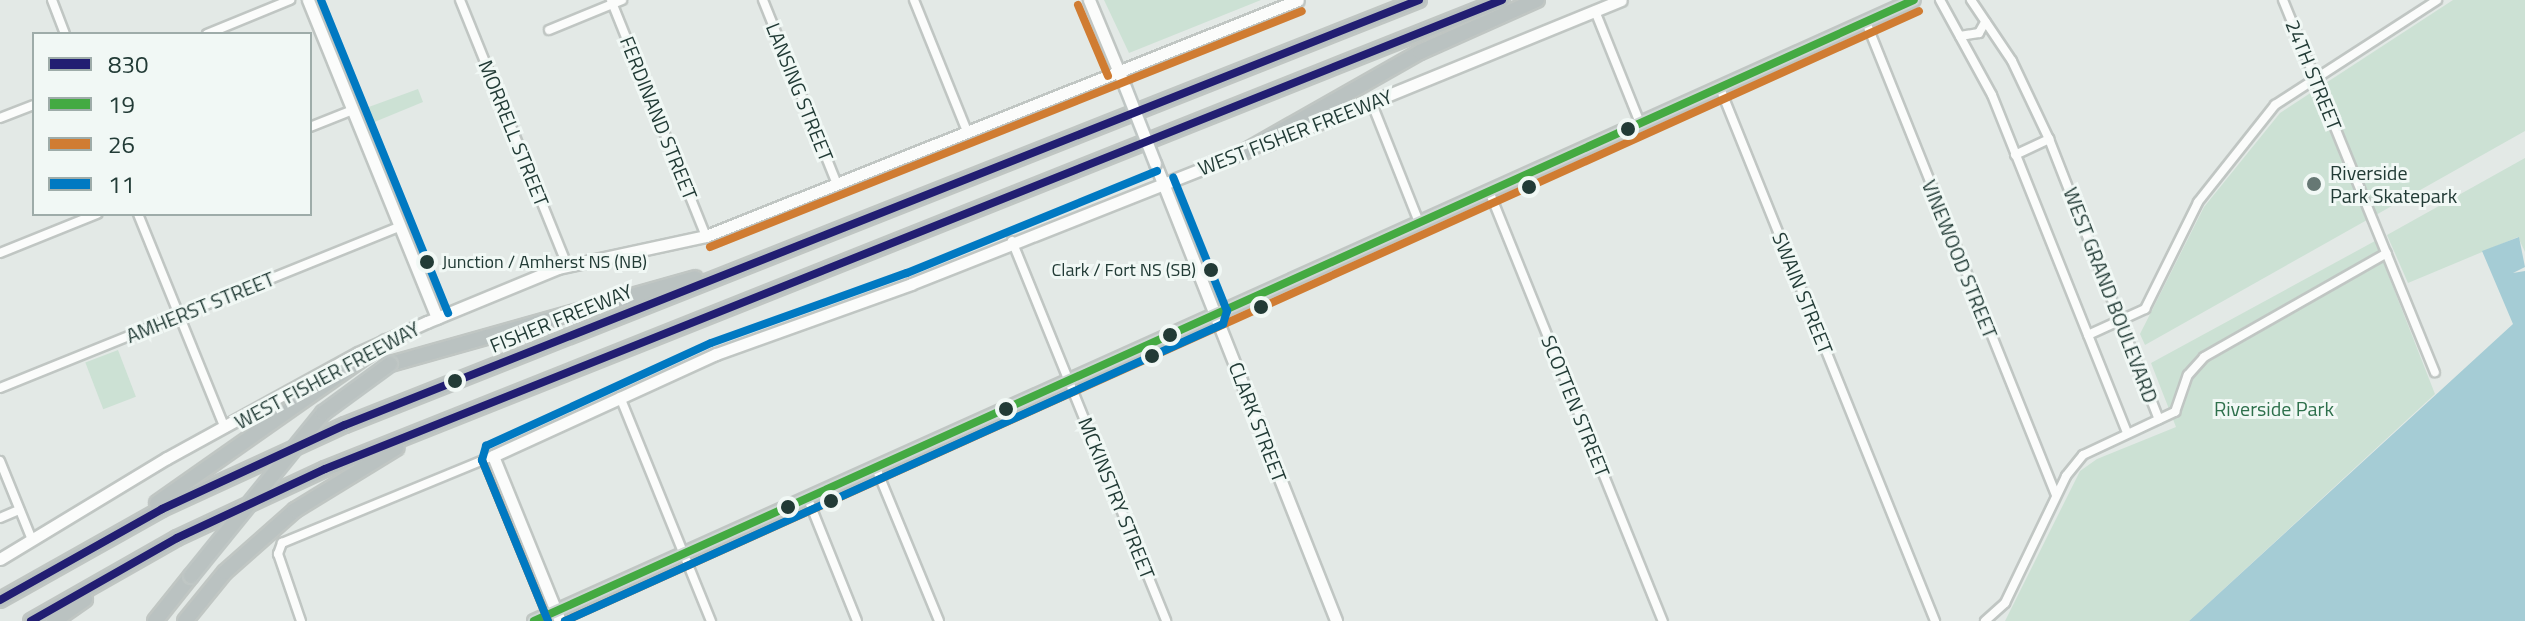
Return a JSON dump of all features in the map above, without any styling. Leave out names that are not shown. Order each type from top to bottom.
[{"type":"highway","name":"FISHER FREEWAY","points":[[0,600],[106,539],[345,425],[1419,0]]},
{"type":"highway","points":[[31,621],[146,554],[280,489],[455,416],[1502,0]]},
{"type":"highway","points":[[1244,152],[1420,52],[1537,0]]},
{"type":"highway","points":[[155,621],[323,413],[390,364],[753,262]]},
{"type":"highway","points":[[106,539],[386,342]]},
{"type":"highway","points":[[185,621],[225,572],[295,510],[455,416]]},
{"type":"highway","points":[[54,621],[146,554]]},
{"type":"main road","points":[[534,621],[558,616],[684,553],[1914,0]]},
{"type":"street","points":[[52,0],[64,32]]},
{"type":"street","points":[[212,32],[290,0]]},
{"type":"street","points":[[308,0],[437,318]]},
{"type":"street","name":"MORRELL STREET","points":[[460,0],[567,265]]},
{"type":"street","points":[[549,30],[622,0]]},
{"type":"street","name":"LANSING STREET","points":[[763,0],[837,184]]},
{"type":"street","points":[[914,0],[967,131]]},
{"type":"street","name":"CLARK STREET","points":[[1089,0],[1336,621]]},
{"type":"street","name":"WEST FISHER FREEWAY","points":[[32,540],[167,458],[437,318],[567,265],[706,236],[1298,0]]},
{"type":"street","name":"WEST FISHER FREEWAY","points":[[493,456],[749,341],[911,284],[1162,182],[1372,104],[1621,0]]},
{"type":"street","name":"WEST GRAND BOULEVARD","points":[[1940,0],[2015,155],[2127,432]]},
{"type":"street","name":"WEST GRAND BOULEVARD","points":[[1971,0],[2012,61],[2049,139],[2159,419],[2179,407],[2188,375],[2204,357],[2387,253]]},
{"type":"street","name":"24TH STREET","points":[[2283,0],[2435,372]]},
{"type":"street","points":[[2088,335],[2145,309],[2207,191],[2275,105],[2437,0]]},
{"type":"street","name":"FERDINAND STREET","points":[[612,2],[706,236]]},
{"type":"street","points":[[1595,11],[1640,123]]},
{"type":"street","name":"VINEWOOD STREET","points":[[1866,22],[2056,495]]},
{"type":"street","points":[[1960,36],[1979,33],[1985,22]]},
{"type":"street","name":"SWAIN STREET","points":[[1720,88],[1935,621]]},
{"type":"street","points":[[1372,104],[1419,222]]},
{"type":"street","points":[[0,118],[32,106]]},
{"type":"street","points":[[312,126],[353,110]]},
{"type":"street","points":[[2015,155],[2049,139]]},
{"type":"street","name":"SCOTTEN STREET","points":[[1489,191],[1663,621]]},
{"type":"street","points":[[0,253],[92,216]]},
{"type":"street","points":[[139,216],[225,428]]},
{"type":"street","name":"AMHERST STREET","points":[[0,388],[400,226]]},
{"type":"street","name":"MCKINSTRY STREET","points":[[1012,241],[1166,621]]},
{"type":"street","points":[[620,397],[711,621]]},
{"type":"street","points":[[1985,621],[2005,603],[2056,495],[2083,455],[2159,419]]},
{"type":"street","points":[[301,621],[279,547],[493,456],[558,616]]},
{"type":"street","points":[[0,461],[32,540],[0,559]]},
{"type":"street","points":[[876,468],[939,621]]},
{"type":"street","points":[[808,499],[857,621]]},
{"type":"street","points":[[0,518],[19,510]]},
{"type":"green space","points":[[1104,0],[1261,0],[1129,53]]},
{"type":"green space","points":[[2453,0],[2525,0],[2525,131],[2145,345],[2140,334],[2204,207],[2280,113]]},
{"type":"green space","points":[[418,89],[423,102],[372,123],[366,108]]},
{"type":"green space","points":[[2525,158],[2525,252],[2518,237],[2408,283],[2387,235]]},
{"type":"green space","name":"Riverside Park","points":[[2375,241],[2435,394],[2189,621],[2005,621],[2080,471],[2097,459],[2176,427],[2151,363]]},
{"type":"green space","points":[[118,350],[136,397],[103,409],[85,363]]},
{"type":"water","points":[[2519,237],[2525,267],[2513,273],[2525,271],[2525,621],[2189,621],[2513,324],[2482,251]]},
{"type":"transit line","name":"11","points":[[321,0],[448,313]]},
{"type":"transit line","name":"830","points":[[0,600],[162,509],[345,425],[1419,0]]},
{"type":"transit line","name":"830","points":[[31,621],[177,538],[325,469],[1502,0]]},
{"type":"transit line","name":"19","points":[[534,621],[1914,0]]},
{"type":"transit line","name":"26","points":[[1078,5],[1108,76]]},
{"type":"transit line","name":"26","points":[[710,247],[1302,11]]},
{"type":"transit line","name":"26","points":[[565,621],[1919,11]]},
{"type":"transit line","name":"11","points":[[548,621],[482,460],[486,446],[711,343],[907,273],[1157,171]]},
{"type":"transit line","name":"11","points":[[565,621],[1223,324],[1227,311],[1173,177]]},
{"type":"transit line","name":"26","points":[[482,460],[548,621]]},
{"type":"place","name":"Riverside Park Skatepark","points":[[2314,184]]},
{"type":"place","name":"Junction / Amherst NS (NB)","points":[[427,262]]},
{"type":"place","name":"Clark / Fort NS (SB)","points":[[1211,270]]}]
